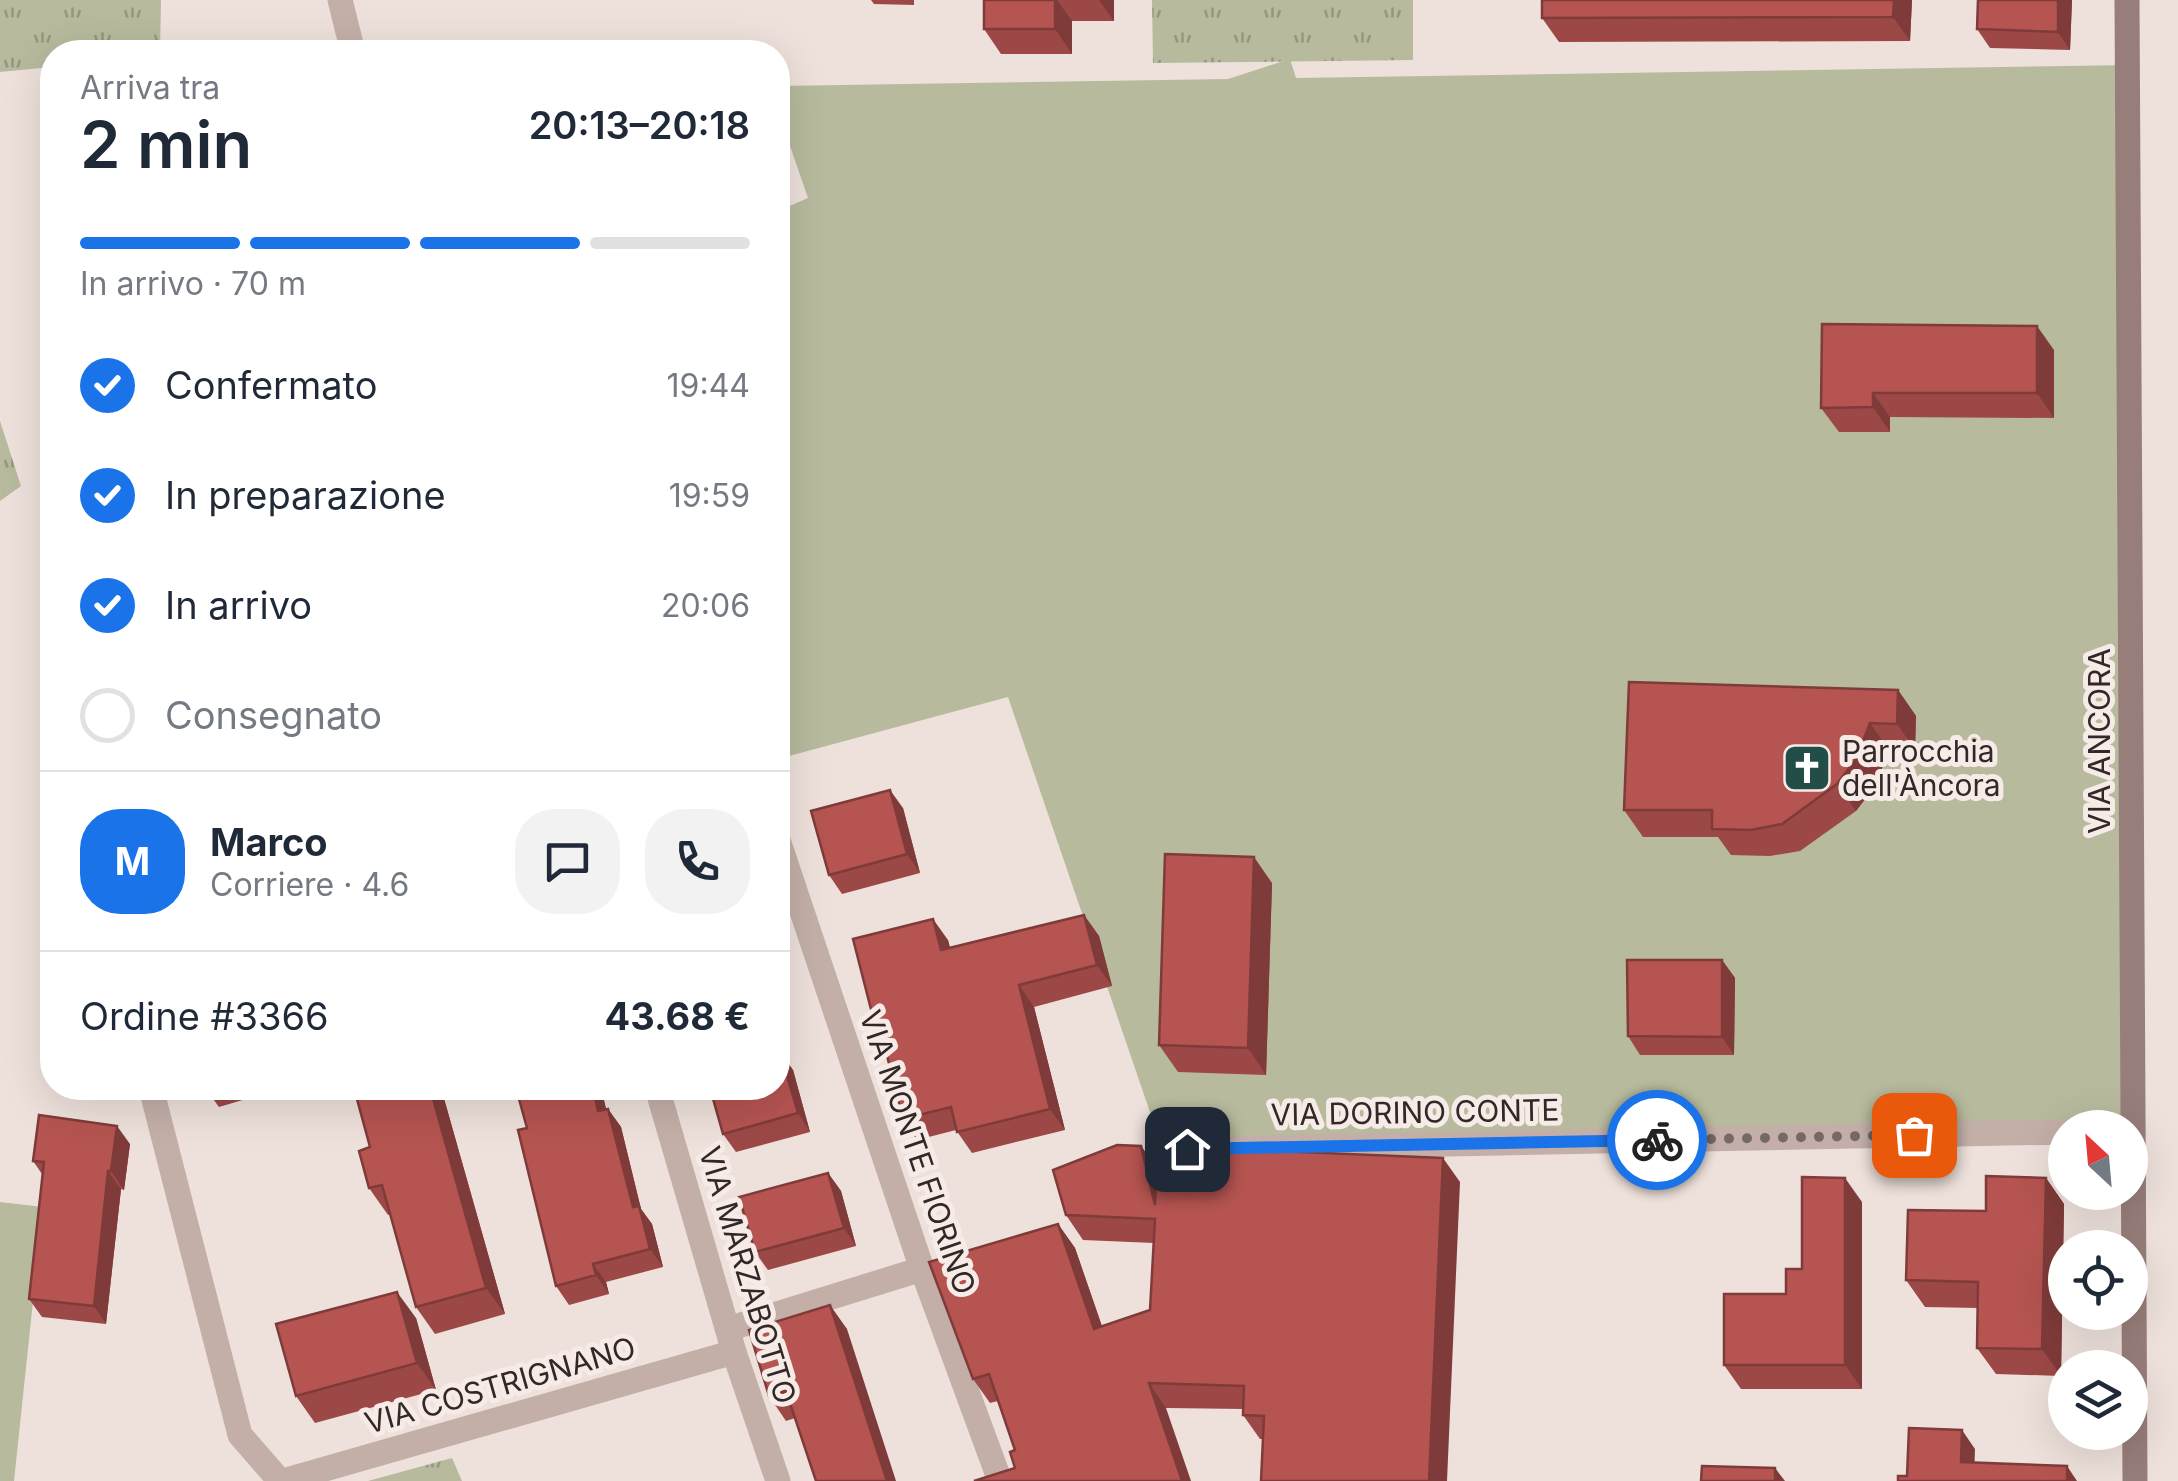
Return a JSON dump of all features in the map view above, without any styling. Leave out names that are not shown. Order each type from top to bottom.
[{"type":"main road","name":"VIA ANCORA","points":[[2127,0],[2132,1110]]},
{"type":"main road","name":"VIA ANCORA","points":[[2133,1210],[2135,1481]]},
{"type":"street","points":[[340,0],[351,40]]},
{"type":"street","name":"VIA MONTE FIORINO","points":[[790,878],[922,1269],[1000,1481]]},
{"type":"street","name":"VIA COSTRIGNANO","points":[[154,1100],[240,1436],[282,1481],[731,1341],[922,1269]]},
{"type":"street","name":"VIA MARZABOTTO","points":[[661,1100],[731,1341],[778,1481]]},
{"type":"street","name":"VIA DORINO CONTE","points":[[1187,1149],[2048,1132]]},
{"type":"green space","points":[[0,0],[161,0],[160,40],[40,40],[40,68],[0,72]]},
{"type":"green space","points":[[1152,0],[1413,0],[1413,60],[1153,63]]},
{"type":"green space","points":[[1290,59],[1296,78],[2132,65],[2130,1110],[2048,1110],[2048,1131],[1166,1159],[1008,697],[790,756],[790,206],[808,198],[790,146],[790,86],[1228,79]]},
{"type":"green space","points":[[0,421],[21,486],[0,501]]},
{"type":"green space","points":[[0,1202],[43,1207],[14,1481],[0,1481]]},
{"type":"green space","points":[[452,1458],[462,1481],[368,1481]]},
{"type":"building","points":[[984,0],[1055,0],[1055,29],[984,29]]},
{"type":"building","points":[[1542,0],[1894,0],[1893,17],[1542,18]]},
{"type":"building","points":[[1978,0],[2058,0],[2058,32],[1977,29]]},
{"type":"building","points":[[1822,324],[2037,326],[2037,393],[1873,393],[1873,407],[1821,408]]},
{"type":"building","points":[[1629,682],[1898,690],[1897,724],[1870,723],[1856,759],[1837,784],[1782,824],[1751,830],[1712,829],[1712,810],[1624,810]]},
{"type":"building","points":[[890,790],[907,854],[829,875],[811,811]]},
{"type":"building","points":[[1165,854],[1254,857],[1248,1048],[1159,1045]]},
{"type":"building","points":[[1084,915],[1097,965],[1019,985],[1050,1109],[957,1132],[951,1107],[903,1119],[853,939],[933,919],[941,950]]},
{"type":"building","points":[[1627,960],[1722,960],[1722,1037],[1628,1036]]},
{"type":"building","points":[[790,1086],[798,1113],[723,1134],[713,1100],[790,1100]]},
{"type":"building","points":[[357,1100],[433,1100],[486,1288],[416,1307],[382,1185],[369,1188],[359,1151],[370,1147]]},
{"type":"building","points":[[519,1100],[596,1100],[598,1111],[608,1109],[633,1207],[639,1206],[650,1249],[593,1264],[596,1275],[556,1286],[518,1130],[527,1128]]},
{"type":"building","points":[[39,1115],[117,1126],[108,1171],[94,1306],[29,1299],[44,1162],[33,1161]]},
{"type":"building","points":[[1117,1145],[1141,1146],[1155,1205],[1158,1146],[1443,1158],[1429,1481],[1261,1481],[1264,1416],[1243,1415],[1244,1386],[1149,1383],[1182,1481],[974,1481],[1015,1468],[1010,1452],[1015,1450],[989,1374],[973,1379],[929,1262],[1058,1224],[1094,1329],[1150,1310],[1155,1219],[1066,1215],[1053,1170]]},
{"type":"building","points":[[828,1173],[844,1228],[755,1252],[739,1197]]},
{"type":"building","points":[[1986,1176],[2046,1178],[2042,1349],[1977,1348],[1978,1282],[1906,1280],[1908,1210],[1986,1211]]},
{"type":"building","points":[[1802,1177],[1845,1178],[1845,1365],[1724,1365],[1724,1294],[1786,1294],[1786,1269],[1802,1269]]},
{"type":"building","points":[[397,1292],[417,1363],[296,1396],[276,1324]]},
{"type":"building","points":[[830,1305],[887,1481],[816,1481],[786,1391],[769,1396],[749,1330]]},
{"type":"building","points":[[1909,1428],[1962,1430],[1961,1462],[2067,1466],[2067,1481],[1898,1481],[1898,1476],[1907,1476]]},
{"type":"building","points":[[1702,1466],[1775,1468],[1775,1481],[1701,1481]]},
{"type":"way so far","points":[[1657,1140],[1914,1135]]},
{"type":"place","name":"Parrocchia dell'Àncora","points":[[1807,768]]},
{"type":"route","points":[[1187,1149],[1657,1140]]}]
